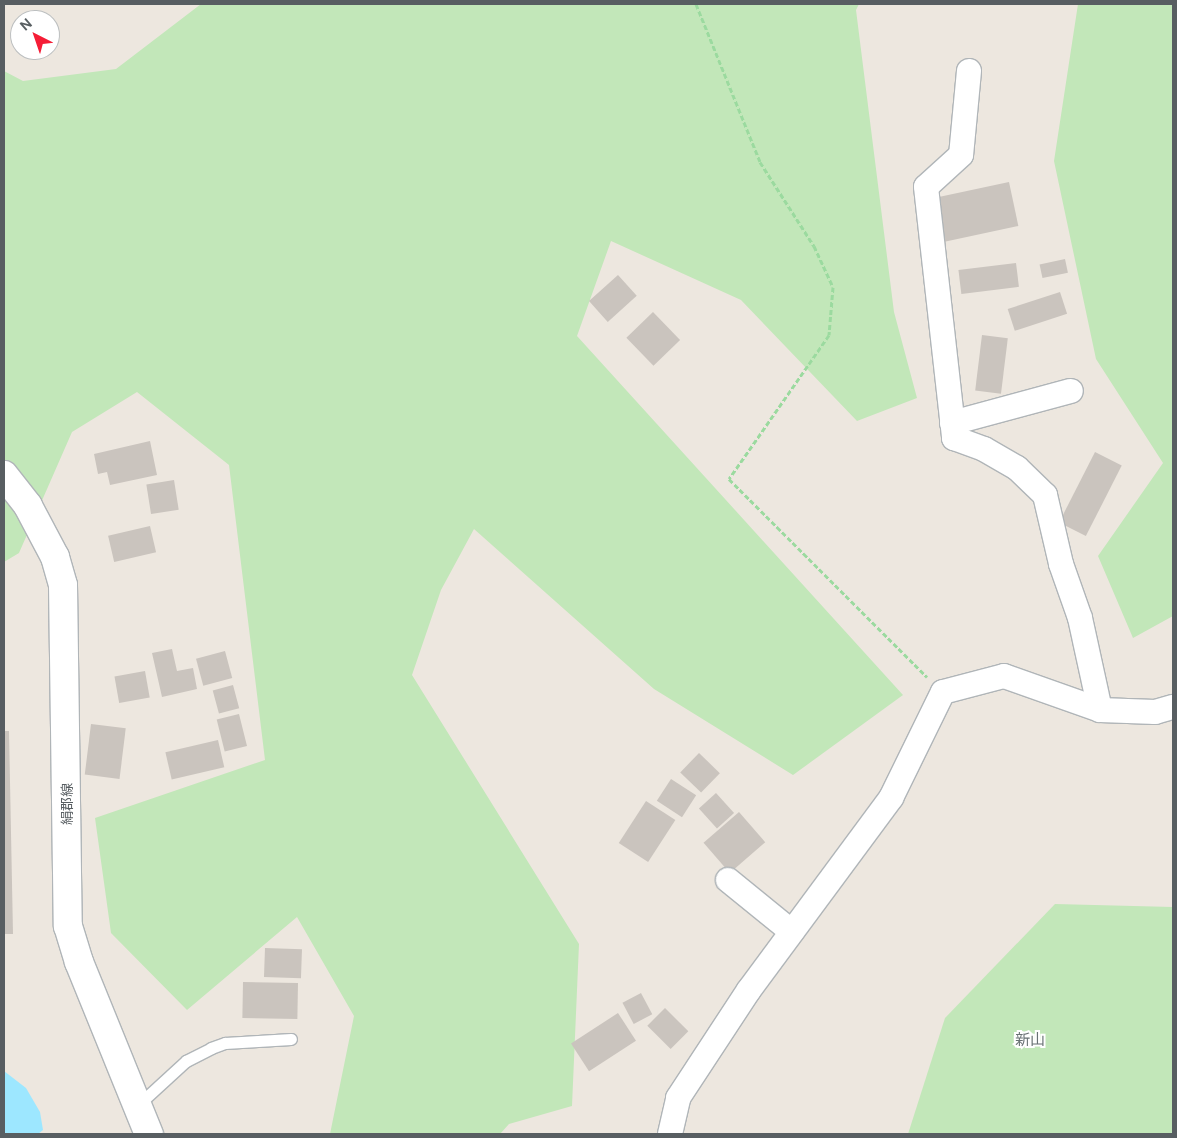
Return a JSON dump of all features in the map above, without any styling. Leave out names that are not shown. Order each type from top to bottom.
[{"type":"main road","name":"絹郡線","points":[[4,475],[28,506],[55,557],[63,585],[68,926],[79,962],[142,1114]]},
{"type":"street","points":[[969,72],[961,155],[926,187],[954,438],[984,449],[1017,468],[1045,495],[1061,564],[1080,618],[1100,710]]},
{"type":"street","points":[[952,423],[1071,390]]},
{"type":"street","points":[[670,1134],[678,1098],[792,932],[891,798],[942,692],[1004,676],[1100,710],[1155,712],[1173,707]]},
{"type":"street","points":[[728,880],[792,932]]},
{"type":"lane","points":[[142,1114],[186,1061],[211,1048],[225,1043],[291,1039]]},
{"type":"path","points":[[696,4],[760,162],[814,246],[833,287],[829,335],[729,479],[942,692]]},
{"type":"green space","points":[[201,4],[859,4],[856,10],[894,312],[917,398],[857,421],[741,300],[611,241],[577,336],[903,695],[793,775],[654,689],[474,529],[441,590],[412,675],[579,944],[572,1106],[509,1124],[500,1134],[330,1134],[354,1016],[297,917],[187,1010],[111,933],[95,818],[265,760],[229,465],[137,392],[72,432],[19,553],[4,562],[4,71],[23,81],[116,69]]},
{"type":"green space","points":[[1078,4],[1173,4],[1173,616],[1133,638],[1098,556],[1163,463],[1096,359],[1054,161]]},
{"type":"green space","points":[[1055,904],[1173,907],[1173,1134],[908,1134],[945,1018]]},
{"type":"water","points":[[4,1071],[26,1088],[40,1112],[43,1130],[38,1134],[4,1134]]},
{"type":"building","points":[[1009,182],[1018,226],[941,242],[932,198]]},
{"type":"building","points":[[1065,259],[1068,273],[1042,278],[1040,264]]},
{"type":"building","points":[[1016,263],[1019,287],[961,294],[958,270]]},
{"type":"building","points":[[618,275],[637,296],[608,322],[589,301]]},
{"type":"building","points":[[1060,292],[1067,314],[1015,331],[1008,309]]},
{"type":"building","points":[[653,312],[680,340],[653,366],[626,338]]},
{"type":"building","points":[[982,335],[1008,338],[1001,394],[975,391]]},
{"type":"building","points":[[150,441],[157,475],[110,485],[107,472],[98,474],[94,454]]},
{"type":"building","points":[[1095,452],[1122,466],[1086,536],[1059,522]]},
{"type":"building","points":[[174,480],[179,510],[151,514],[146,484]]},
{"type":"building","points":[[150,526],[156,552],[114,562],[108,536]]},
{"type":"building","points":[[172,649],[177,671],[193,668],[197,689],[162,697],[152,653]]},
{"type":"building","points":[[225,651],[232,678],[203,686],[196,659]]},
{"type":"building","points":[[145,671],[150,698],[119,703],[114,676]]},
{"type":"building","points":[[233,685],[239,708],[219,714],[213,690]]},
{"type":"building","points":[[239,714],[247,746],[225,752],[217,720]]},
{"type":"building","points":[[91,724],[126,728],[120,779],[85,775]]},
{"type":"building","points":[[4,731],[9,731],[13,934],[4,934]]},
{"type":"building","points":[[218,740],[224,767],[172,779],[165,752]]},
{"type":"building","points":[[699,753],[720,773],[701,793],[680,772]]},
{"type":"building","points":[[671,779],[696,795],[682,817],[657,801]]},
{"type":"building","points":[[716,793],[734,813],[717,828],[699,808]]},
{"type":"building","points":[[646,801],[675,820],[648,862],[619,843]]},
{"type":"building","points":[[739,812],[765,842],[730,873],[704,843]]},
{"type":"building","points":[[265,948],[302,949],[301,978],[264,977]]},
{"type":"building","points":[[243,982],[298,983],[297,1019],[242,1018]]},
{"type":"building","points":[[641,993],[652,1014],[634,1024],[622,1003]]},
{"type":"building","points":[[665,1008],[688,1031],[671,1049],[647,1026]]},
{"type":"building","points":[[618,1013],[636,1041],[589,1071],[571,1043]]},
{"type":"district","name":"新山","points":[[1030,1041]]}]
